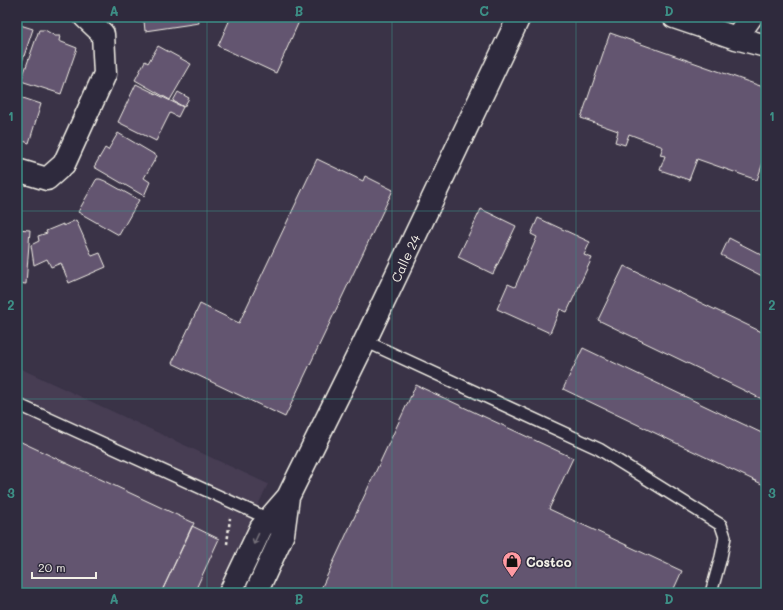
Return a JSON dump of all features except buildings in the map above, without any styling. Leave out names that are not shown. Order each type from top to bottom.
[{"type":"street","points":[[17,170],[47,179],[64,164],[105,74],[103,34],[85,17]]},
{"type":"street","name":"Calle 24","points":[[230,593],[261,528],[277,523],[288,497],[365,341],[519,17]]},
{"type":"street","points":[[674,17],[736,38],[766,46]]},
{"type":"street","points":[[736,38],[751,17]]},
{"type":"street","name":"Calle 24","points":[[256,593],[284,534],[277,523]]},
{"type":"lane","points":[[365,341],[599,449],[721,525],[725,537],[711,593]]},
{"type":"lane","points":[[17,404],[277,523]]},
{"type":"path","points":[[227,546],[231,502]]},
{"type":"shaded area","points":[[17,367],[268,484],[216,593],[17,593]]},
{"type":"place","name":"Costco","points":[[512,578]]}]
